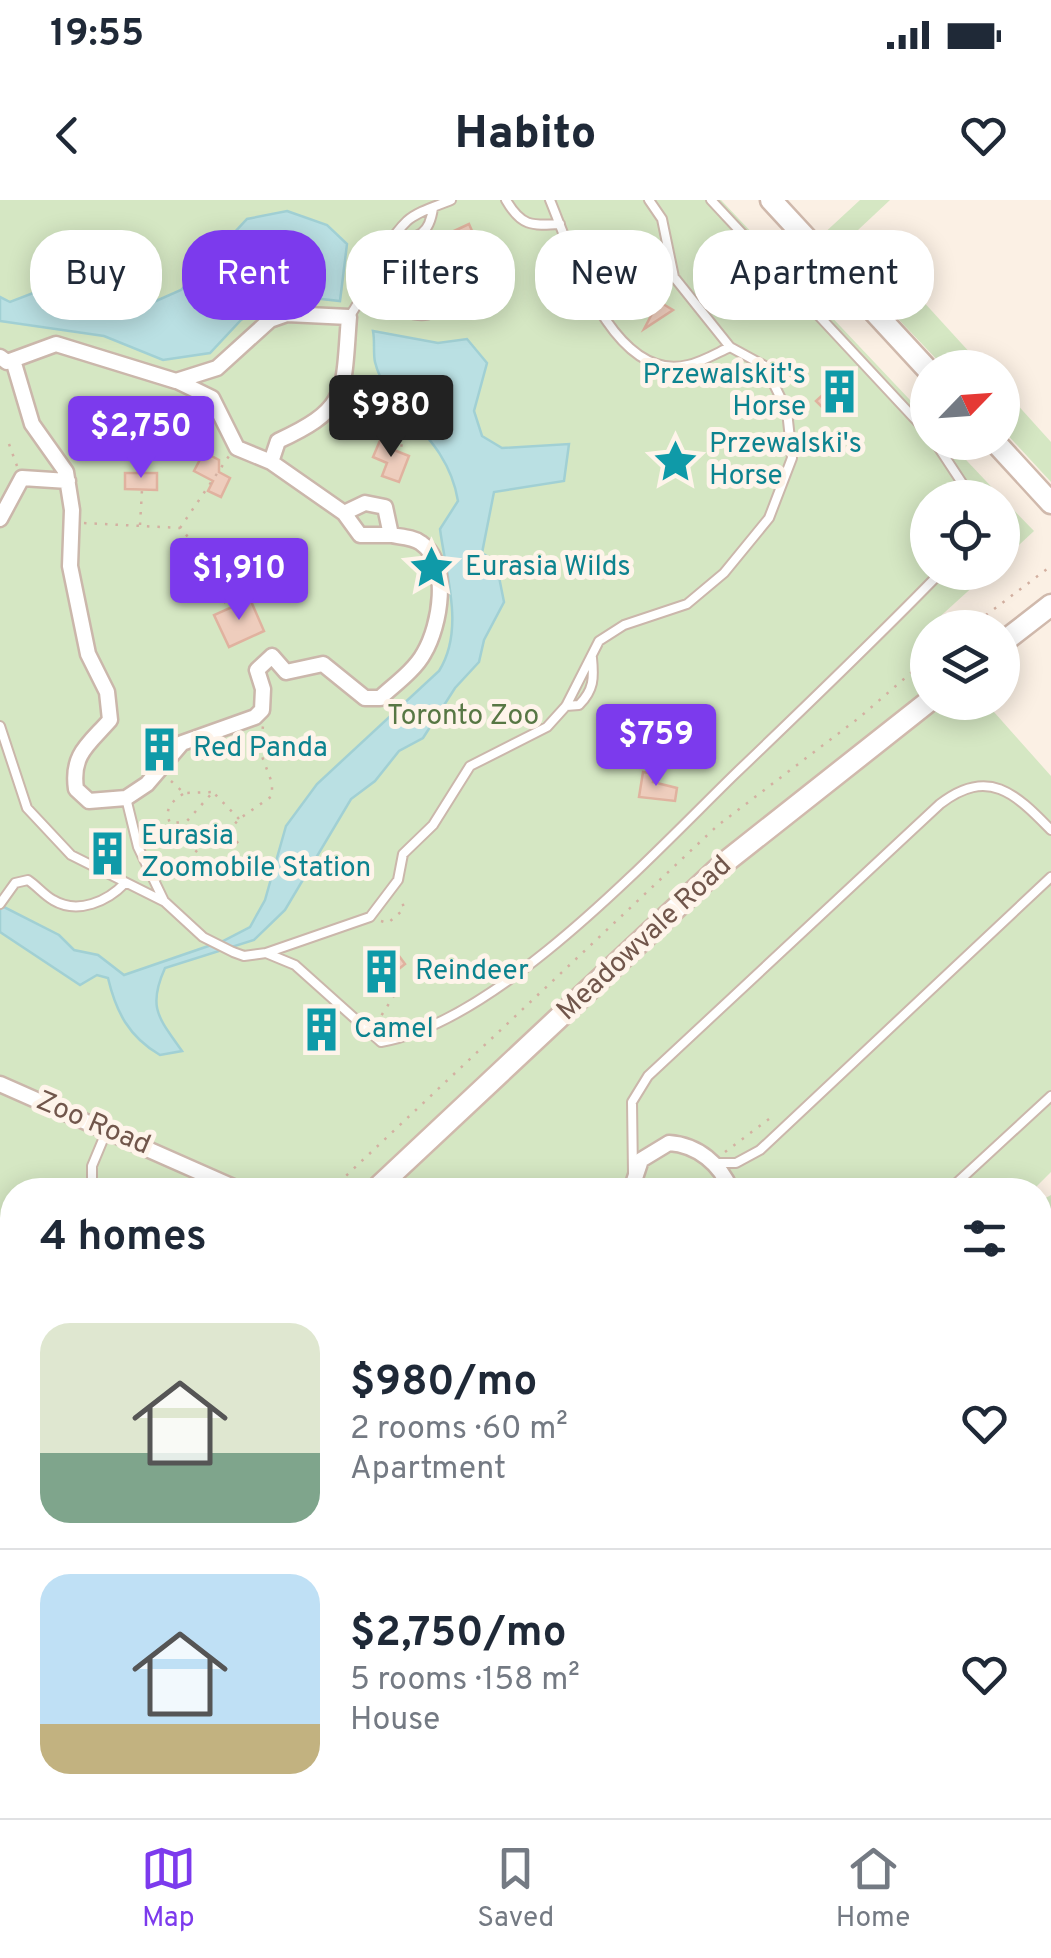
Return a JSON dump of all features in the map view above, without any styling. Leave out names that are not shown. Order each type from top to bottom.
[{"type":"main road","points":[[771,200],[910,351]]},
{"type":"main road","points":[[1012,460],[1051,503]]},
{"type":"main road","points":[[1020,629],[1051,605]]},
{"type":"main road","name":"Meadowvale Road","points":[[388,1178],[723,864],[910,716]]},
{"type":"street","points":[[176,381],[217,368],[270,320],[287,314],[346,317]]},
{"type":"street","points":[[271,462],[278,441],[316,424],[332,411],[339,396],[349,320]]},
{"type":"street","points":[[212,398],[176,381],[56,344],[7,358],[32,424],[52,449],[68,481],[70,566],[88,654],[106,692],[110,720],[80,750],[73,768],[76,789],[89,801],[126,798],[182,743],[255,718],[262,710],[263,689],[257,670],[272,656],[286,672],[323,664],[365,698],[380,698],[423,657],[438,625],[440,591],[431,552],[417,540],[391,535],[360,536],[344,513],[271,462],[236,448],[212,398],[217,368]]},
{"type":"street","points":[[0,519],[22,478],[68,481]]},
{"type":"street","points":[[344,513],[365,503],[385,507],[391,535]]},
{"type":"street","name":"Zoo Road","points":[[0,1084],[213,1178]]},
{"type":"street","points":[[634,1178],[648,1153],[669,1143],[693,1149],[713,1162],[723,1178]]},
{"type":"lane","points":[[400,230],[409,219],[450,200]]},
{"type":"lane","points":[[506,200],[517,219],[530,226],[560,224]]},
{"type":"lane","points":[[0,726],[27,808],[71,855],[166,902],[203,937],[244,956],[266,953],[370,917],[398,880],[403,854],[434,825],[470,766],[547,727],[566,706],[599,640],[624,624],[687,604],[724,573],[769,518],[792,458],[787,411],[765,366],[730,347],[674,277],[662,219],[649,200]]},
{"type":"lane","points":[[711,200],[910,414]]},
{"type":"lane","points":[[553,202],[587,289],[625,345],[646,360],[685,366],[730,347]]},
{"type":"lane","points":[[428,230],[432,208]]},
{"type":"lane","points":[[266,953],[295,965],[381,1042],[404,1038],[462,1010],[579,926],[923,590]]},
{"type":"lane","points":[[566,706],[578,705],[589,695],[594,680],[591,655]]},
{"type":"lane","points":[[632,1178],[632,1102],[648,1076],[959,790],[987,784],[1003,790],[1024,802],[1051,830]]},
{"type":"lane","points":[[126,798],[138,847],[166,902]]},
{"type":"lane","points":[[713,1162],[736,1162],[760,1150],[1051,877]]},
{"type":"lane","points":[[0,904],[15,882],[28,880],[53,900],[74,907],[110,899],[125,883]]},
{"type":"lane","points":[[962,1178],[1051,1096]]},
{"type":"lane","points":[[92,1178],[92,1166],[107,1130]]},
{"type":"path","points":[[339,396],[364,400],[402,437],[401,452]]},
{"type":"path","points":[[10,444],[22,478]]},
{"type":"path","points":[[180,528],[212,475],[236,448]]},
{"type":"path","points":[[140,526],[142,490]]},
{"type":"path","points":[[71,521],[180,528],[226,578],[219,589],[228,609]]},
{"type":"path","points":[[993,610],[1051,566]]},
{"type":"path","points":[[344,1178],[718,826],[910,674]]},
{"type":"path","points":[[187,822],[214,848],[240,819],[272,796],[272,784],[260,750],[264,738],[262,710]]},
{"type":"path","points":[[159,769],[184,793]]},
{"type":"path","points":[[213,792],[187,822],[170,823],[166,814],[169,806],[184,793],[213,792],[240,819]]},
{"type":"path","points":[[228,833],[240,845]]},
{"type":"path","points":[[201,835],[190,845],[207,862]]},
{"type":"path","points":[[93,867],[103,855],[108,859],[138,847]]},
{"type":"path","points":[[370,917],[388,923],[404,909],[398,880]]},
{"type":"path","points":[[370,1034],[397,992]]},
{"type":"green space","name":"Toronto Zoo","points":[[0,200],[721,200],[749,230],[693,230],[693,320],[834,320],[910,400],[910,460],[966,460],[985,480],[910,480],[910,590],[969,590],[947,610],[910,610],[910,720],[1001,720],[1051,776],[1051,1172],[1045,1178],[0,1178]]},
{"type":"green space","points":[[860,200],[890,200],[858,230],[828,230]]},
{"type":"green space","points":[[934,313],[967,350],[928,350],[899,320],[934,320]]},
{"type":"green space","points":[[1020,408],[1051,442],[1051,482],[1020,448]]},
{"type":"green space","points":[[1020,517],[1034,531],[1020,544]]},
{"type":"water","points":[[287,211],[327,225],[346,243],[340,301],[326,299],[326,230],[237,230],[247,219]]},
{"type":"water","points":[[181,290],[182,320],[241,320],[210,353],[163,360],[104,336],[0,321],[0,297],[10,302],[30,294],[30,320],[162,320],[162,298]]},
{"type":"water","points":[[373,331],[438,343],[467,339],[487,363],[474,411],[482,436],[502,448],[569,444],[564,481],[494,492],[482,553],[496,562],[504,602],[484,640],[479,662],[455,688],[423,738],[399,751],[375,781],[351,799],[285,910],[254,940],[165,968],[156,1003],[167,1030],[182,1051],[160,1055],[125,1022],[108,978],[97,975],[80,985],[0,932],[0,905],[59,935],[74,950],[98,955],[124,975],[223,941],[250,927],[265,900],[286,826],[317,784],[439,671],[447,655],[452,620],[440,529],[458,501],[442,458],[382,380],[375,362]]},
{"type":"building","name":"Przewalskit's Horse","points":[[841,378],[856,396],[843,409],[834,400],[824,409],[816,401]]},
{"type":"building","points":[[381,438],[397,444],[394,450],[409,456],[399,482],[382,476],[387,463],[373,457]]},
{"type":"building","points":[[204,452],[219,460],[219,472],[230,478],[221,497],[208,491],[213,481],[194,471]]},
{"type":"building","points":[[125,473],[157,473],[157,490],[125,489]]},
{"type":"building","points":[[250,599],[264,631],[229,647],[214,615]]},
{"type":"building","points":[[643,772],[655,774],[653,782],[677,788],[675,801],[639,797]]},
{"type":"building","name":"Eurasia Zoomobile Station","points":[[99,843],[108,852],[121,848],[124,858],[105,864],[91,850]]},
{"type":"building","name":"Reindeer","points":[[396,952],[405,964],[390,976],[386,990],[372,985]]},
{"type":"place","name":"Przewalskit's Horse","points":[[839,392]]},
{"type":"place","name":"Przewalski's Horse","points":[[676,461]]},
{"type":"place","name":"Eurasia Wilds","points":[[432,568]]},
{"type":"place","name":"Red Panda","points":[[160,749]]},
{"type":"place","name":"Eurasia Zoomobile Station","points":[[108,853]]},
{"type":"place","name":"Reindeer","points":[[382,972]]},
{"type":"place","name":"Camel","points":[[321,1030]]}]
